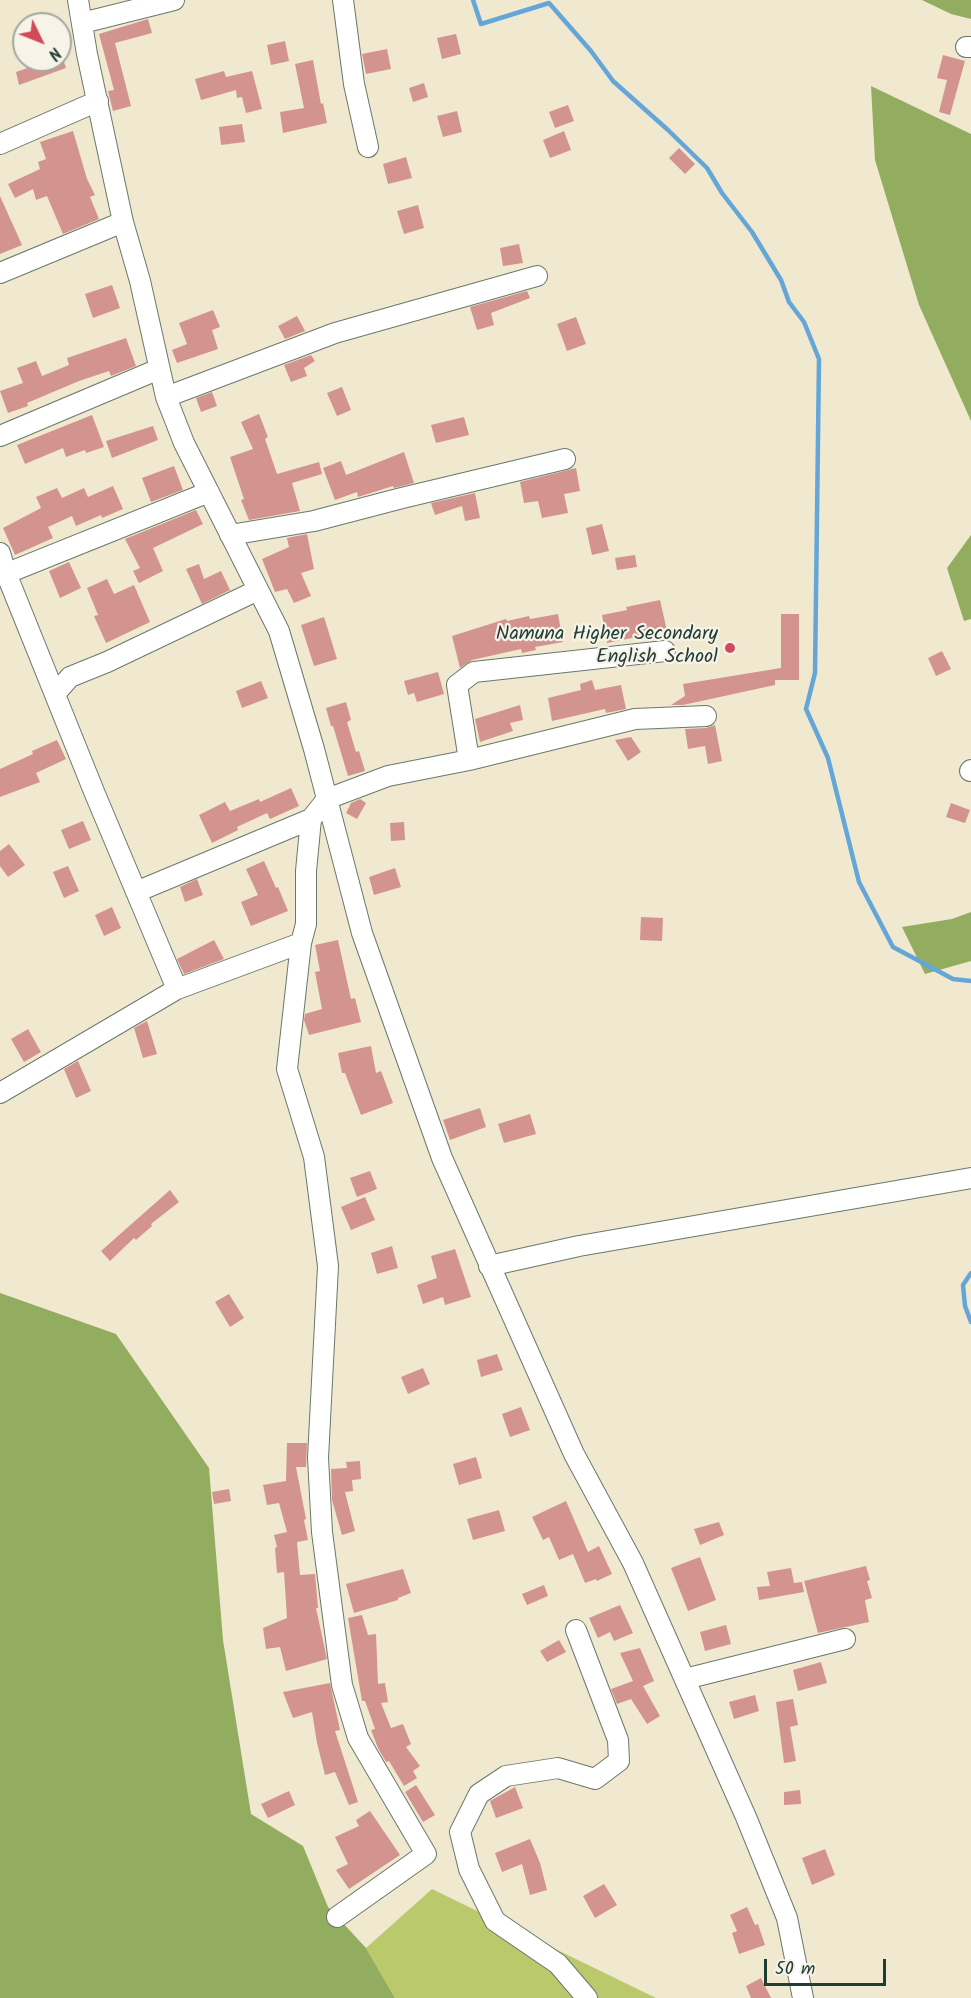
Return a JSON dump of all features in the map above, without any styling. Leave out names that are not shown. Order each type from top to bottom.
[{"type":"street","points":[[78,0],[123,222],[140,281],[166,397],[184,443],[279,631],[362,933],[442,1158],[574,1454],[633,1563],[685,1679],[787,1918],[803,1998]]},
{"type":"street","points":[[82,23],[174,0]]},
{"type":"street","points":[[343,0],[354,84],[368,147]]},
{"type":"street","points":[[0,144],[98,101]]},
{"type":"street","points":[[0,273],[123,222]]},
{"type":"street","points":[[166,397],[335,333],[537,276]]},
{"type":"street","points":[[0,436],[159,369]]},
{"type":"street","points":[[230,535],[314,521],[565,459]]},
{"type":"street","points":[[3,575],[209,492]]},
{"type":"street","points":[[0,553],[3,575],[55,694],[177,989]]},
{"type":"street","points":[[55,694],[70,677],[107,662],[258,590]]},
{"type":"street","points":[[469,760],[457,685],[474,672],[665,651]]},
{"type":"street","points":[[136,892],[311,819],[327,800],[388,776],[469,760],[635,720],[706,716]]},
{"type":"street","points":[[311,819],[306,871],[306,924],[301,943],[287,1068],[314,1157],[328,1266],[318,1458],[322,1532],[342,1684],[358,1738],[426,1854],[337,1917]]},
{"type":"street","points":[[0,1093],[177,989],[301,943]]},
{"type":"street","points":[[489,1266],[590,1244],[971,1178]]},
{"type":"street","points":[[576,1630],[618,1740],[619,1761],[595,1779],[558,1768],[506,1776],[479,1794],[460,1832],[469,1869],[495,1922],[558,1964],[587,1998]]},
{"type":"street","points":[[685,1679],[845,1639]]},
{"type":"green space","points":[[922,0],[971,0],[971,19],[951,14]]},
{"type":"green space","points":[[871,86],[971,134],[971,421],[919,305],[875,160]]},
{"type":"green space","points":[[971,535],[971,619],[964,621],[947,568]]},
{"type":"green space","points":[[971,912],[971,961],[925,974],[902,927],[952,919]]},
{"type":"green space","points":[[0,1293],[116,1334],[209,1468],[223,1640],[251,1814],[303,1846],[328,1907],[366,1948],[395,1998],[0,1998]]},
{"type":"green space","points":[[432,1889],[656,1998],[395,1998],[366,1948]]},
{"type":"building","points":[[148,19],[152,33],[115,43],[131,106],[113,111],[108,91],[114,90],[99,34]]},
{"type":"building","points":[[456,34],[461,54],[442,59],[437,38]]},
{"type":"building","points":[[285,41],[289,61],[271,65],[267,45]]},
{"type":"building","points":[[387,49],[391,69],[366,74],[362,54]]},
{"type":"building","points":[[943,55],[965,61],[950,115],[939,112],[947,80],[937,78]]},
{"type":"building","points":[[313,60],[327,123],[283,133],[280,112],[304,108],[295,64]]},
{"type":"building","points":[[224,71],[226,77],[252,71],[262,109],[246,113],[242,97],[237,98],[236,90],[201,100],[195,79]]},
{"type":"building","points":[[16,72],[55,72],[19,85]]},
{"type":"building","points":[[424,83],[428,97],[413,102],[409,88]]},
{"type":"building","points":[[568,105],[574,121],[555,128],[549,112]]},
{"type":"building","points":[[457,111],[462,132],[443,137],[437,116]]},
{"type":"building","points":[[242,124],[245,142],[221,145],[219,127]]},
{"type":"building","points":[[73,131],[87,179],[95,195],[90,197],[99,219],[63,234],[47,196],[36,200],[33,189],[15,198],[8,184],[40,169],[38,162],[46,159],[40,142]]},
{"type":"building","points":[[564,131],[571,150],[550,158],[543,140]]},
{"type":"building","points":[[679,148],[695,164],[685,174],[669,158]]},
{"type":"building","points":[[406,157],[412,178],[388,184],[383,164]]},
{"type":"building","points":[[0,196],[22,245],[0,254]]},
{"type":"building","points":[[418,205],[424,228],[404,234],[397,211]]},
{"type":"building","points":[[519,244],[523,263],[503,266],[500,248]]},
{"type":"building","points":[[112,285],[120,308],[93,318],[85,294]]},
{"type":"building","points":[[527,291],[530,298],[491,313],[494,325],[477,330],[470,307]]},
{"type":"building","points":[[213,310],[220,327],[212,330],[218,349],[177,363],[172,350],[187,344],[179,323]]},
{"type":"building","points":[[297,316],[305,331],[285,339],[278,326]]},
{"type":"building","points":[[576,317],[586,344],[567,351],[557,324]]},
{"type":"building","points":[[126,338],[136,366],[111,376],[109,371],[79,381],[27,403],[28,406],[8,413],[0,391],[23,383],[17,368],[36,361],[42,376],[69,365],[67,358]]},
{"type":"building","points":[[311,355],[315,361],[304,368],[307,376],[291,382],[284,365]]},
{"type":"building","points":[[342,387],[351,410],[337,416],[327,393]]},
{"type":"building","points":[[212,392],[217,406],[201,412],[196,398]]},
{"type":"building","points":[[259,414],[268,437],[265,439],[277,474],[319,462],[322,474],[292,483],[300,511],[249,520],[241,500],[244,499],[230,457],[253,449],[241,422]]},
{"type":"building","points":[[92,415],[104,447],[86,453],[85,450],[66,457],[63,448],[25,464],[17,445]]},
{"type":"building","points":[[464,417],[469,435],[436,443],[431,425]]},
{"type":"building","points":[[153,426],[158,440],[112,458],[106,441]]},
{"type":"building","points":[[404,452],[414,483],[394,488],[393,486],[358,497],[357,492],[335,500],[323,468],[341,461],[346,475]]},
{"type":"building","points":[[174,466],[183,490],[151,502],[142,478]]},
{"type":"building","points":[[576,468],[580,491],[564,494],[568,513],[542,518],[538,501],[524,503],[520,482]]},
{"type":"building","points":[[113,486],[123,509],[102,518],[101,515],[76,526],[72,516],[48,527],[53,538],[15,555],[3,528],[41,508],[36,497],[57,488],[62,498],[84,488],[88,497]]},
{"type":"building","points":[[475,493],[480,518],[465,521],[462,506],[435,515],[431,503]]},
{"type":"building","points":[[196,510],[203,524],[153,548],[163,571],[139,583],[133,571],[140,568],[125,539]]},
{"type":"building","points":[[602,524],[609,551],[592,555],[586,528]]},
{"type":"building","points":[[307,534],[314,569],[301,573],[311,596],[294,603],[287,589],[275,592],[262,559],[289,547],[287,538]]},
{"type":"building","points":[[635,555],[637,567],[617,570],[615,558]]},
{"type":"building","points":[[69,562],[81,588],[60,598],[49,571]]},
{"type":"building","points":[[199,564],[204,579],[221,571],[230,590],[202,604],[186,569]]},
{"type":"building","points":[[107,579],[114,594],[134,585],[150,622],[106,643],[94,616],[98,615],[87,588]]},
{"type":"building","points":[[660,600],[667,631],[607,643],[602,615]]},
{"type":"building","points":[[558,614],[563,642],[535,647],[536,650],[522,653],[521,649],[472,660],[460,668],[452,636],[506,619],[507,621],[529,616],[530,619]]},
{"type":"building","points":[[781,614],[799,614],[799,680],[775,680],[775,685],[683,705],[671,705],[685,696],[683,684],[781,668]]},
{"type":"building","points":[[324,617],[337,659],[314,666],[301,625]]},
{"type":"building","points":[[942,651],[951,669],[936,676],[928,658]]},
{"type":"building","points":[[438,672],[444,694],[417,702],[414,693],[408,695],[404,681]]},
{"type":"building","points":[[592,680],[595,690],[621,685],[626,709],[606,713],[605,709],[552,721],[548,698],[581,690],[580,684]]},
{"type":"building","points":[[261,681],[268,698],[242,708],[236,691]]},
{"type":"building","points":[[346,702],[351,720],[347,722],[356,752],[359,751],[365,771],[348,776],[326,708]]},
{"type":"building","points":[[520,705],[523,720],[510,723],[513,731],[480,742],[475,719]]},
{"type":"building","points":[[715,725],[722,761],[708,764],[705,746],[688,749],[685,729]]},
{"type":"building","points":[[631,737],[641,752],[628,761],[615,740]]},
{"type":"building","points":[[57,740],[66,759],[36,773],[40,782],[0,797],[0,769]]},
{"type":"building","points":[[291,788],[299,806],[270,819],[267,813],[237,827],[238,830],[212,843],[199,815],[225,802],[230,811],[259,799],[260,802]]},
{"type":"building","points":[[360,799],[366,803],[357,819],[346,813],[351,803]]},
{"type":"building","points":[[951,803],[970,810],[965,823],[946,817]]},
{"type":"building","points":[[83,821],[91,840],[69,849],[61,830]]},
{"type":"building","points":[[404,822],[405,840],[391,841],[390,823]]},
{"type":"building","points":[[9,844],[25,865],[8,877],[0,866],[0,851]]},
{"type":"building","points":[[264,861],[288,911],[251,926],[241,902],[258,895],[246,869]]},
{"type":"building","points":[[68,866],[79,891],[64,898],[53,872]]},
{"type":"building","points":[[395,868],[401,887],[374,895],[369,877]]},
{"type":"building","points":[[197,879],[203,895],[185,902],[180,887]]},
{"type":"building","points":[[112,907],[121,928],[104,936],[95,915]]},
{"type":"building","points":[[641,917],[663,918],[662,941],[640,940]]},
{"type":"building","points":[[214,940],[224,959],[184,974],[177,959]]},
{"type":"building","points":[[338,940],[351,999],[355,998],[361,1022],[309,1035],[304,1020],[305,1014],[322,1009],[315,972],[320,971],[315,945]]},
{"type":"building","points":[[147,1021],[157,1054],[143,1058],[134,1028]]},
{"type":"building","points":[[28,1029],[41,1052],[24,1062],[11,1039]]},
{"type":"building","points":[[371,1046],[376,1073],[381,1071],[393,1103],[361,1115],[345,1073],[342,1073],[338,1053]]},
{"type":"building","points":[[78,1061],[91,1091],[76,1098],[64,1069]]},
{"type":"building","points":[[480,1108],[486,1127],[450,1140],[443,1120]]},
{"type":"building","points":[[530,1114],[536,1134],[504,1143],[498,1124]]},
{"type":"building","points":[[370,1171],[377,1189],[357,1197],[350,1178]]},
{"type":"building","points":[[170,1190],[179,1202],[151,1224],[152,1226],[136,1240],[134,1238],[110,1261],[101,1251]]},
{"type":"building","points":[[365,1197],[375,1220],[351,1230],[341,1207]]},
{"type":"building","points":[[392,1246],[398,1268],[377,1274],[371,1253]]},
{"type":"building","points":[[455,1249],[471,1297],[445,1305],[443,1297],[423,1304],[417,1285],[437,1278],[431,1256]]},
{"type":"building","points":[[229,1294],[244,1318],[230,1327],[215,1302]]},
{"type":"building","points":[[497,1354],[503,1370],[481,1377],[477,1360]]},
{"type":"building","points":[[423,1368],[430,1384],[408,1394],[401,1377]]},
{"type":"building","points":[[521,1407],[530,1430],[510,1437],[502,1414]]},
{"type":"building","points":[[287,1443],[307,1443],[306,1467],[296,1467],[308,1540],[297,1542],[300,1575],[315,1574],[318,1608],[316,1608],[327,1659],[286,1671],[280,1647],[266,1649],[263,1628],[287,1618],[284,1572],[277,1573],[275,1548],[277,1547],[274,1535],[287,1532],[279,1503],[267,1505],[263,1485],[286,1481]]},
{"type":"building","points":[[476,1457],[482,1478],[459,1485],[453,1464]]},
{"type":"building","points":[[360,1461],[361,1479],[352,1480],[353,1491],[345,1492],[355,1531],[342,1535],[332,1500],[331,1469],[347,1468],[346,1462]]},
{"type":"building","points":[[229,1489],[231,1501],[214,1504],[212,1492]]},
{"type":"building","points":[[566,1501],[588,1552],[599,1546],[612,1574],[597,1581],[596,1579],[585,1583],[573,1554],[559,1560],[549,1537],[543,1540],[532,1517]]},
{"type":"building","points":[[499,1510],[505,1531],[473,1540],[467,1519]]},
{"type":"building","points":[[719,1522],[724,1535],[700,1545],[694,1529]]},
{"type":"building","points":[[700,1557],[716,1600],[688,1611],[671,1568]]},
{"type":"building","points":[[866,1566],[872,1598],[865,1600],[869,1622],[818,1633],[804,1581]]},
{"type":"building","points":[[791,1568],[794,1583],[802,1582],[804,1592],[759,1600],[757,1587],[770,1586],[767,1572]]},
{"type":"building","points":[[403,1569],[411,1593],[398,1600],[354,1613],[346,1584]]},
{"type":"building","points":[[544,1585],[548,1596],[527,1605],[522,1594]]},
{"type":"building","points":[[620,1605],[633,1633],[614,1641],[610,1632],[598,1638],[589,1618]]},
{"type":"building","points":[[362,1615],[368,1635],[376,1634],[378,1684],[385,1683],[388,1702],[381,1703],[391,1728],[403,1724],[411,1744],[406,1747],[420,1766],[413,1771],[417,1778],[404,1786],[378,1748],[371,1730],[375,1729],[365,1701],[362,1701],[348,1618]]},
{"type":"building","points":[[726,1625],[731,1644],[705,1651],[700,1632]]},
{"type":"building","points":[[559,1640],[566,1652],[547,1662],[540,1651]]},
{"type":"building","points":[[640,1648],[654,1681],[643,1686],[660,1716],[647,1724],[631,1699],[617,1704],[611,1689],[633,1681],[620,1653]]},
{"type":"building","points":[[821,1662],[827,1683],[798,1691],[793,1670]]},
{"type":"building","points":[[330,1683],[340,1730],[335,1731],[358,1802],[349,1805],[335,1772],[325,1775],[312,1712],[293,1718],[283,1692]]},
{"type":"building","points":[[755,1695],[759,1711],[734,1719],[729,1702]]},
{"type":"building","points":[[793,1699],[798,1725],[790,1727],[796,1761],[784,1763],[776,1702]]},
{"type":"building","points":[[416,1785],[435,1815],[423,1822],[405,1792]]},
{"type":"building","points":[[515,1787],[523,1808],[496,1818],[490,1801]]},
{"type":"building","points":[[800,1790],[801,1804],[784,1805],[784,1792]]},
{"type":"building","points":[[289,1791],[295,1805],[268,1818],[261,1804]]},
{"type":"building","points":[[370,1811],[400,1855],[349,1889],[336,1870],[348,1864],[335,1837],[359,1826],[356,1820]]},
{"type":"building","points":[[530,1839],[540,1863],[547,1890],[530,1895],[522,1864],[502,1872],[495,1853]]},
{"type":"building","points":[[825,1849],[835,1875],[812,1885],[802,1858]]},
{"type":"building","points":[[604,1884],[617,1905],[595,1918],[583,1896]]},
{"type":"building","points":[[747,1907],[755,1925],[758,1924],[765,1945],[739,1954],[732,1933],[737,1931],[730,1915]]},
{"type":"building","points":[[761,1978],[771,1998],[751,1998],[746,1986]]},
{"type":"waterway","points":[[473,0],[481,24],[549,3],[591,51],[613,81],[707,168],[722,193],[752,232],[781,280],[789,302],[804,322],[819,359],[815,673],[806,709],[828,758],[859,882],[893,947],[953,979],[971,981]]},
{"type":"waterway","points":[[971,1273],[963,1285],[965,1306],[971,1322]]},
{"type":"place","name":"Namuna Higher Secondary English School","points":[[730,648]]}]
